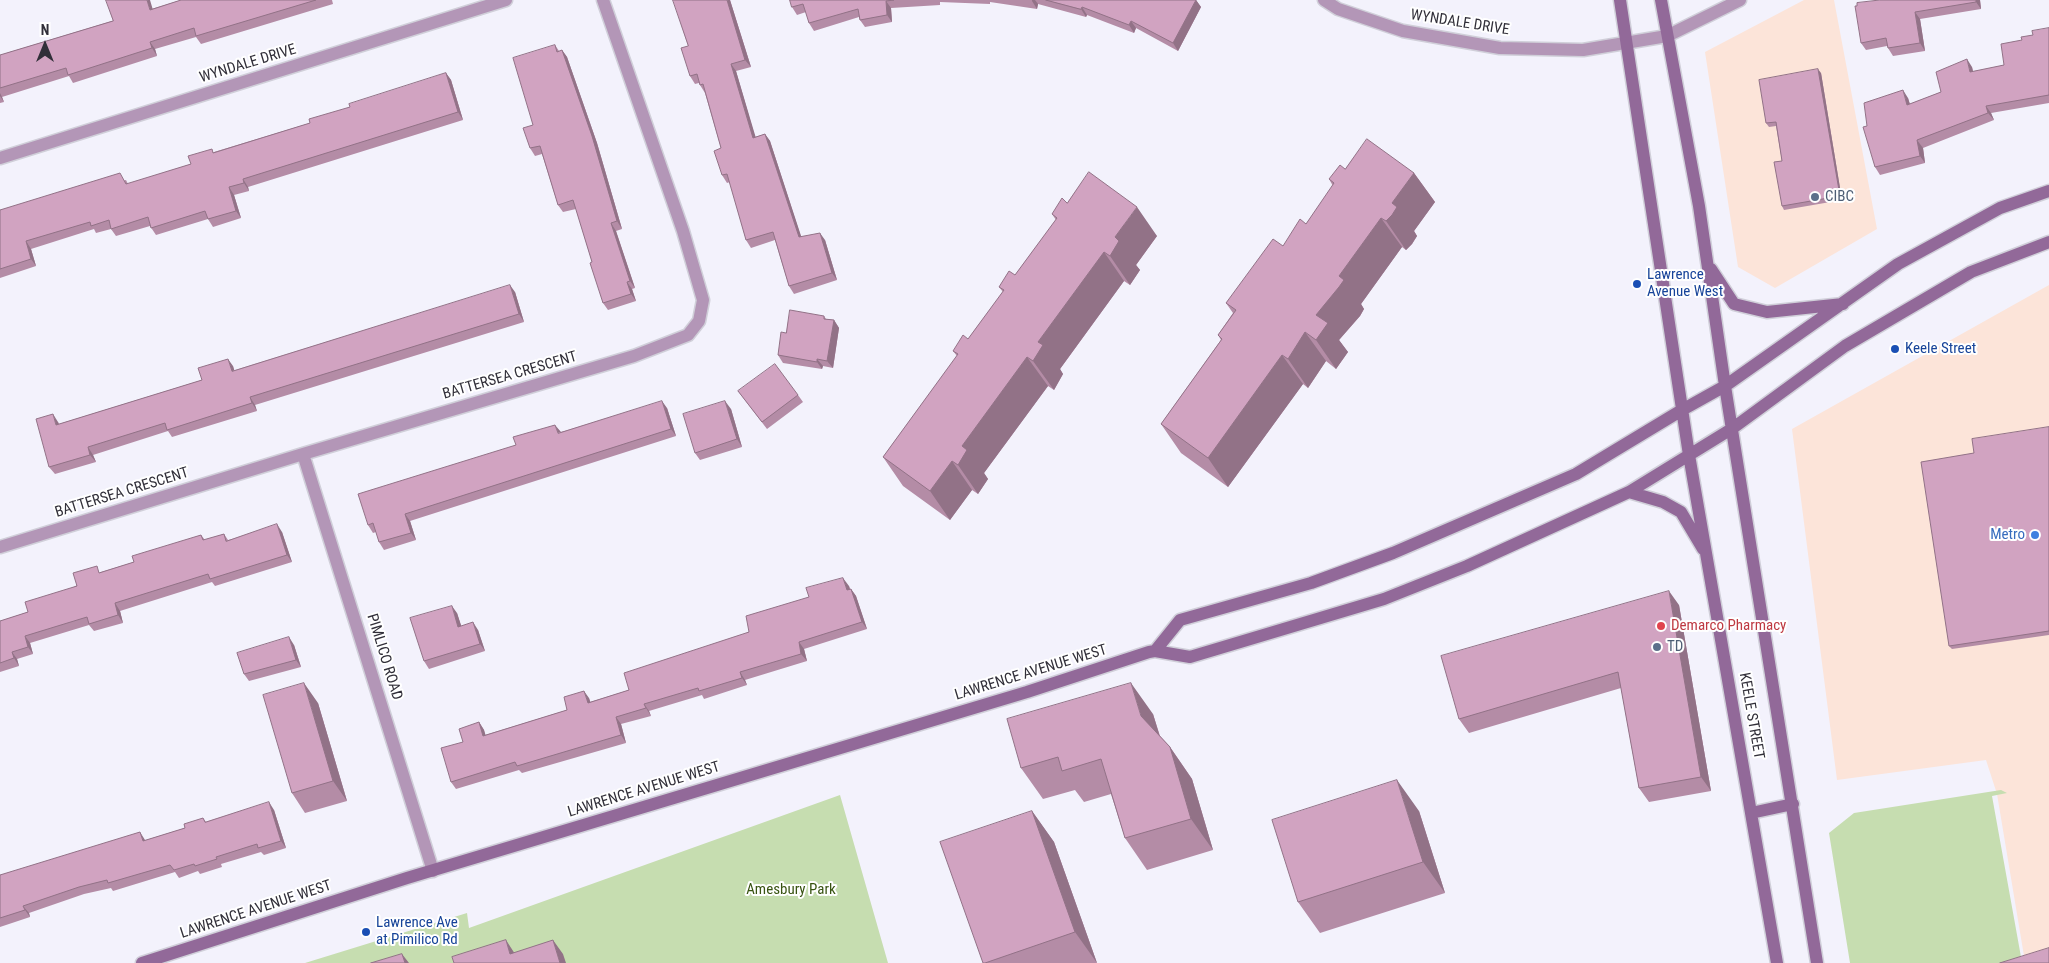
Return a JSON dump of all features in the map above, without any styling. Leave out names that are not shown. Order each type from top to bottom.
[{"type":"main road","name":"KEELE STREET","points":[[1620,0],[1689,455],[1778,963]]},
{"type":"main road","name":"KEELE STREET","points":[[1661,0],[1699,206],[1725,386],[1817,963]]},
{"type":"main road","points":[[1155,651],[1180,620],[1311,583],[1393,553],[1576,474],[1725,386],[1844,304],[1898,264],[2000,208],[2049,190]]},
{"type":"main road","name":"LAWRENCE AVENUE WEST","points":[[142,963],[433,870],[1027,692],[1155,651],[1190,658],[1384,600],[1467,566],[1629,492],[1733,428],[1845,346],[1971,272],[2049,242]]},
{"type":"main road","points":[[1707,262],[1734,304],[1766,312],[1844,304]]},
{"type":"main road","points":[[1629,492],[1663,502],[1681,512],[1707,556]]},
{"type":"main road","points":[[1751,813],[1793,804]]},
{"type":"street","name":"WYNDALE DRIVE","points":[[0,158],[506,0]]},
{"type":"street","name":"BATTERSEA CRESCENT","points":[[0,547],[303,454],[634,356],[688,335],[699,321],[703,300],[683,231],[603,0]]},
{"type":"street","name":"WYNDALE DRIVE","points":[[1324,0],[1338,9],[1403,31],[1500,48],[1583,50],[1667,36],[1740,0]]},
{"type":"street","name":"PIMLICO ROAD","points":[[303,454],[433,870]]},
{"type":"shaded area","points":[[1804,0],[1834,0],[1877,229],[1775,288],[1738,267],[1705,52]]},
{"type":"shaded area","points":[[2049,285],[2049,954],[2025,962],[1997,794],[1986,760],[1837,780],[1792,429]]},
{"type":"green space","points":[[2001,790],[2007,793],[1992,796],[2021,957],[2002,963],[1850,963],[1829,833],[1854,813]]},
{"type":"green space","name":"Amesbury Park","points":[[840,795],[888,963],[305,963],[467,913],[469,928]]},
{"type":"building","points":[[106,0],[147,0],[150,10],[181,0],[316,0],[196,36],[194,28],[150,42],[152,48],[68,75],[66,68],[0,88],[0,55],[113,21]]},
{"type":"building","points":[[673,0],[727,0],[745,60],[731,64],[753,138],[765,134],[799,237],[820,233],[832,273],[789,286],[773,232],[746,240],[727,174],[722,175],[714,151],[721,148],[703,84],[700,85],[697,74],[690,76],[681,48],[688,46]]},
{"type":"building","points":[[790,0],[894,0],[886,1],[887,15],[860,20],[858,9],[809,23],[803,4],[792,7]]},
{"type":"building","points":[[1046,0],[1196,0],[1173,43],[1131,21],[1129,25],[1082,7],[1081,9]]},
{"type":"building","points":[[1880,0],[1976,0],[1976,2],[1915,12],[1920,43],[1888,48],[1886,38],[1861,43],[1855,6],[1857,6],[1857,3]]},
{"type":"building","points":[[2049,28],[2049,95],[1986,106],[1988,113],[1917,140],[1920,156],[1875,167],[1863,127],[1867,126],[1864,103],[1903,90],[1907,105],[1941,92],[1936,72],[1967,59],[1970,72],[2004,65],[2001,44],[2022,40],[2021,37],[2033,35],[2032,31]]},
{"type":"building","points":[[555,45],[557,52],[562,50],[592,136],[617,221],[611,223],[630,281],[627,282],[631,294],[603,303],[573,200],[558,205],[540,146],[530,148],[523,128],[533,125],[513,58]]},
{"type":"building","points":[[1818,69],[1840,196],[1782,206],[1774,162],[1782,161],[1776,122],[1766,123],[1759,80]]},
{"type":"building","points":[[446,73],[458,112],[243,179],[244,183],[229,187],[236,211],[208,219],[205,211],[151,228],[148,217],[111,229],[109,220],[91,226],[90,222],[26,241],[31,259],[0,269],[0,210],[120,173],[126,184],[191,164],[188,156],[212,149],[213,153],[310,123],[309,119],[350,107],[349,104]]},
{"type":"building","points":[[1367,139],[1414,173],[1392,203],[1397,207],[1392,215],[1386,221],[1381,218],[1339,276],[1344,280],[1316,315],[1328,323],[1316,340],[1305,332],[1288,359],[1282,355],[1208,458],[1161,424],[1222,339],[1218,335],[1236,310],[1226,303],[1273,239],[1283,246],[1300,219],[1306,224],[1334,183],[1329,179],[1340,165],[1345,169]]},
{"type":"building","points":[[1089,172],[1137,207],[1115,237],[1119,241],[1110,256],[1104,252],[1038,342],[1043,345],[1033,361],[1027,357],[962,446],[967,450],[958,465],[952,461],[930,491],[883,457],[958,354],[953,351],[963,335],[968,339],[1004,290],[999,287],[1009,271],[1015,275],[1057,218],[1052,214],[1062,198],[1067,203]]},
{"type":"building","points":[[510,285],[519,314],[250,397],[252,403],[167,430],[165,423],[88,447],[90,455],[49,467],[36,419],[53,414],[56,425],[202,380],[198,368],[228,359],[232,371]]},
{"type":"building","points":[[790,310],[824,316],[824,319],[834,320],[827,361],[817,359],[817,362],[778,355],[781,332],[786,333]]},
{"type":"building","points":[[775,364],[798,395],[762,422],[738,391]]},
{"type":"building","points":[[662,401],[671,429],[405,514],[411,533],[379,542],[373,523],[368,525],[358,494],[516,445],[513,437],[555,425],[558,433]]},
{"type":"building","points":[[725,401],[737,439],[695,453],[683,414]]},
{"type":"building","points":[[2049,427],[2049,631],[1949,646],[1921,462],[1974,453],[1972,439]]},
{"type":"building","points":[[277,524],[287,555],[210,579],[208,574],[115,603],[118,615],[89,624],[87,617],[25,636],[28,647],[12,652],[14,658],[0,663],[0,621],[28,612],[25,602],[77,586],[73,573],[97,566],[99,573],[134,562],[132,556],[201,535],[203,540],[224,534],[226,541]]},
{"type":"building","points":[[843,578],[847,590],[851,589],[862,622],[799,642],[801,654],[740,672],[742,678],[699,691],[698,688],[644,704],[646,708],[616,717],[621,735],[517,766],[515,762],[451,782],[441,748],[463,742],[459,729],[479,722],[483,736],[567,710],[564,697],[584,691],[588,703],[629,690],[624,673],[749,632],[746,616],[809,597],[806,588]]},
{"type":"building","points":[[1669,591],[1701,777],[1639,788],[1618,672],[1459,719],[1441,656]]},
{"type":"building","points":[[452,606],[458,627],[473,622],[480,644],[424,661],[410,618]]},
{"type":"building","points":[[289,637],[296,660],[244,674],[237,653]]},
{"type":"building","points":[[304,683],[333,781],[292,793],[263,695]]},
{"type":"building","points":[[1131,683],[1141,716],[1170,747],[1191,819],[1125,838],[1101,759],[1062,771],[1058,757],[1021,768],[1007,719]]},
{"type":"building","points":[[1397,780],[1423,862],[1298,902],[1272,820]]},
{"type":"building","points":[[269,802],[281,841],[258,848],[257,844],[195,866],[194,864],[174,870],[170,865],[108,883],[107,880],[79,887],[23,906],[25,910],[0,918],[0,875],[140,832],[143,841],[185,828],[184,824],[203,818],[205,822]]},
{"type":"building","points":[[1032,811],[1075,932],[983,963],[940,842]]},
{"type":"building","points":[[506,940],[510,954],[553,940],[560,963],[454,963],[452,957]]},
{"type":"building","points":[[2049,948],[2049,963],[2000,963]]},
{"type":"building","points":[[402,954],[405,963],[371,963]]},
{"type":"place","name":"CIBC","points":[[1815,197]]},
{"type":"place","name":"Lawrence Avenue West","points":[[1637,284]]},
{"type":"place","name":"Keele Street","points":[[1895,349]]},
{"type":"place","name":"Metro","points":[[2035,535]]},
{"type":"place","name":"Demarco Pharmacy","points":[[1661,626]]},
{"type":"place","name":"TD","points":[[1657,647]]},
{"type":"place","name":"Lawrence Ave at Pimilico Rd","points":[[366,932]]}]
